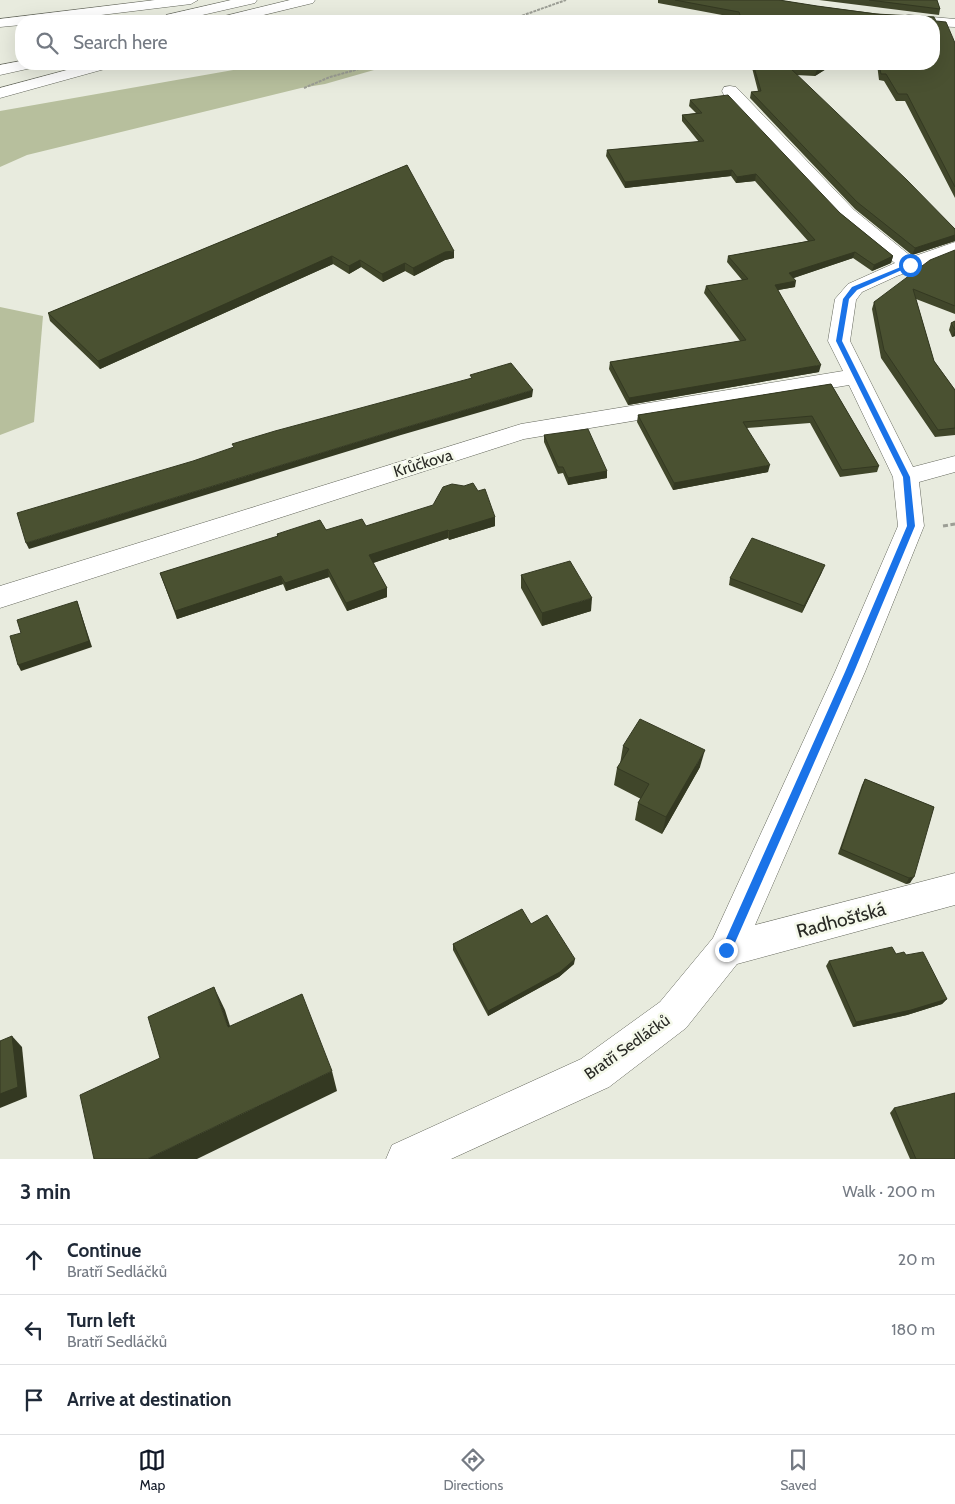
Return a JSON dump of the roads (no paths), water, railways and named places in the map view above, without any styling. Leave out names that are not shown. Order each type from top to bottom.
[{"type":"main road","points":[[66,15],[191,0]]},
{"type":"main road","points":[[184,15],[250,0]]},
{"type":"main road","points":[[249,15],[313,1]]},
{"type":"main road","points":[[272,15],[313,1]]},
{"type":"main road","points":[[0,23],[15,21]]},
{"type":"main road","points":[[940,22],[955,23]]},
{"type":"main road","points":[[0,55],[15,51]]},
{"type":"main road","points":[[0,70],[15,67]]},
{"type":"main road","points":[[0,93],[84,70]]},
{"type":"main road","points":[[730,91],[847,214],[910,265]]},
{"type":"main road","name":"Bratří Sedláčků","points":[[406,1159],[595,1073],[673,1015],[726,950],[850,672],[911,526],[906,477],[858,376],[839,341],[846,299],[855,288],[955,248]]},
{"type":"main road","name":"Krůčkova","points":[[0,596],[521,432],[858,376]]},
{"type":"main road","points":[[906,477],[955,464]]},
{"type":"main road","name":"Radhošťská","points":[[726,950],[955,889]]}]
